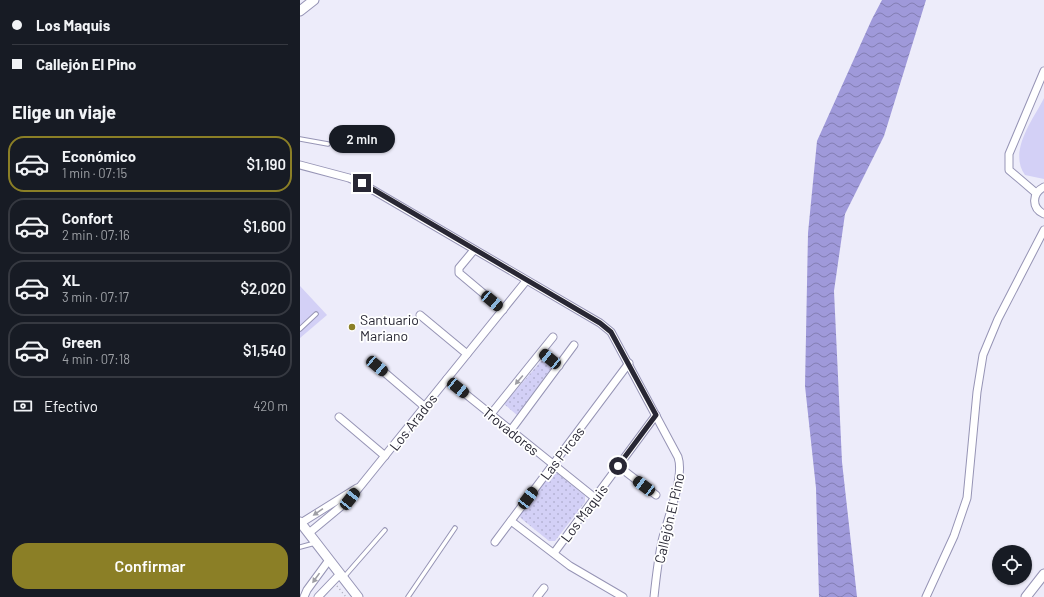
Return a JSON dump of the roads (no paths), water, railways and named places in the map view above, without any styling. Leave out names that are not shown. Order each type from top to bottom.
[{"type":"street","points":[[300,11],[314,0]]},
{"type":"street","points":[[1036,193],[1009,170],[1009,154],[1044,71]]},
{"type":"street","name":"Callejón El Pino","points":[[300,165],[362,183],[604,326],[614,336],[678,456],[681,468],[662,540],[654,597]]},
{"type":"street","points":[[1044,187],[1036,193],[1034,202],[1035,206],[1044,214]]},
{"type":"street","points":[[926,597],[954,536],[967,498],[977,392],[984,355],[998,319],[1044,230]]},
{"type":"street","points":[[474,250],[459,268],[459,273],[502,310]]},
{"type":"street","name":"Los Arados","points":[[309,533],[344,505],[526,281]]},
{"type":"street","points":[[420,315],[467,354]]},
{"type":"street","points":[[491,414],[553,338]]},
{"type":"street","points":[[511,430],[574,345]]},
{"type":"street","points":[[542,352],[559,366]]},
{"type":"street","name":"Las Pircas","points":[[495,542],[629,362]]},
{"type":"street","points":[[377,366],[424,407]]},
{"type":"street","name":"Trovadores","points":[[447,379],[595,498]]},
{"type":"street","name":"Los Maquis","points":[[554,553],[656,415]]},
{"type":"street","points":[[339,417],[385,456]]},
{"type":"street","points":[[618,466],[656,495]]},
{"type":"street","name":"Los Arados","points":[[301,523],[359,487]]},
{"type":"street","points":[[511,521],[570,566],[623,597]]},
{"type":"street","points":[[301,523],[358,597]]},
{"type":"street","points":[[304,597],[307,590],[329,560]]},
{"type":"street","points":[[1026,597],[1044,574]]},
{"type":"street","points":[[318,597],[342,576]]},
{"type":"street","points":[[537,597],[544,588]]},
{"type":"lane","points":[[300,139],[328,144]]},
{"type":"lane","points":[[300,329],[316,314]]},
{"type":"lane","points":[[408,597],[455,528]]},
{"type":"lane","points":[[342,576],[385,530]]},
{"type":"lane","points":[[300,547],[316,543]]},
{"type":"water","points":[[882,0],[926,0],[884,136],[845,214],[834,291],[842,462],[857,597],[819,597],[816,488],[805,386],[808,233],[817,141]]},
{"type":"place","name":"Santuario Mariano","points":[[352,327]]}]
